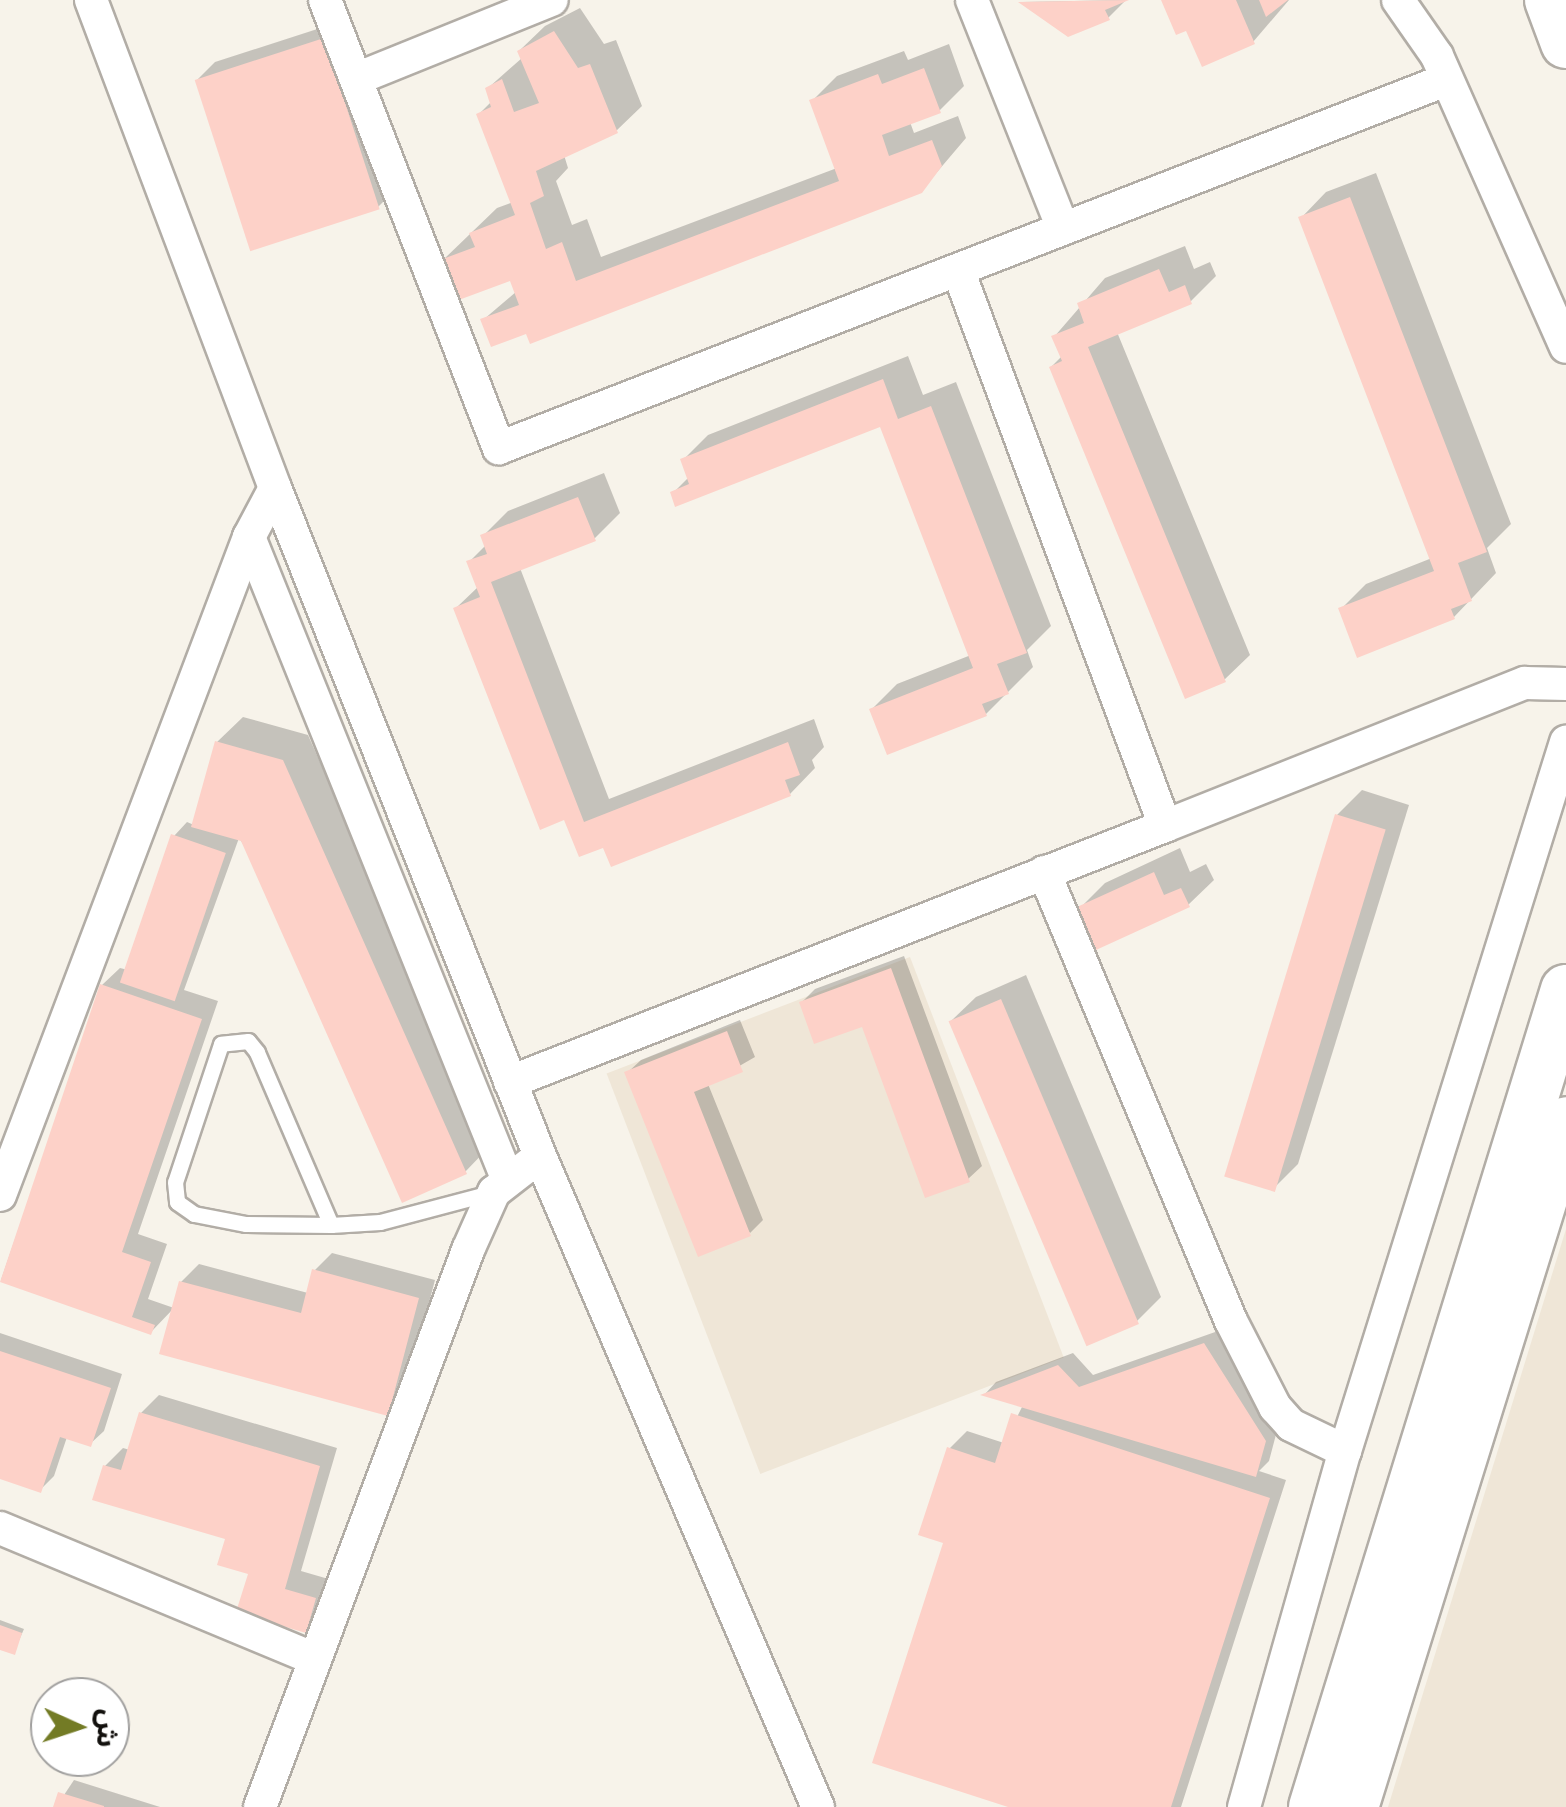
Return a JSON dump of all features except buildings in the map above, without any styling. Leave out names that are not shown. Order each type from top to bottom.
[{"type":"main road","points":[[1551,0],[1566,12]]},
{"type":"main road","points":[[1551,0],[1566,44]]},
{"type":"main road","points":[[1314,1807],[1566,990]]},
{"type":"main road","points":[[1353,1807],[1566,1122]]},
{"type":"street","points":[[91,0],[274,488],[510,1082],[818,1807]]},
{"type":"street","points":[[325,0],[499,448],[1446,80]]},
{"type":"street","points":[[356,79],[552,0]]},
{"type":"street","points":[[972,0],[1063,229]]},
{"type":"street","points":[[1398,0],[1446,80],[1566,347]]},
{"type":"street","points":[[958,270],[1165,826]]},
{"type":"street","points":[[0,1194],[249,537],[274,488]]},
{"type":"street","points":[[249,537],[500,1185]]},
{"type":"street","points":[[510,1082],[1525,683],[1566,684]]},
{"type":"street","points":[[1244,1807],[1345,1451],[1566,742]]},
{"type":"street","points":[[1044,872],[1231,1320],[1275,1407],[1291,1425],[1345,1451]]},
{"type":"street","points":[[260,1807],[500,1185],[540,1156]]},
{"type":"street","points":[[0,1528],[314,1659]]},
{"type":"lane","points":[[331,1225],[257,1052],[248,1041],[232,1038],[221,1044],[175,1182],[178,1202],[194,1214],[246,1224],[331,1225],[380,1222],[500,1185]]},
{"type":"shaded area","points":[[910,957],[1064,1358],[760,1474],[607,1073]]},
{"type":"shaded area","points":[[1566,1229],[1566,1807],[1388,1807]]}]
